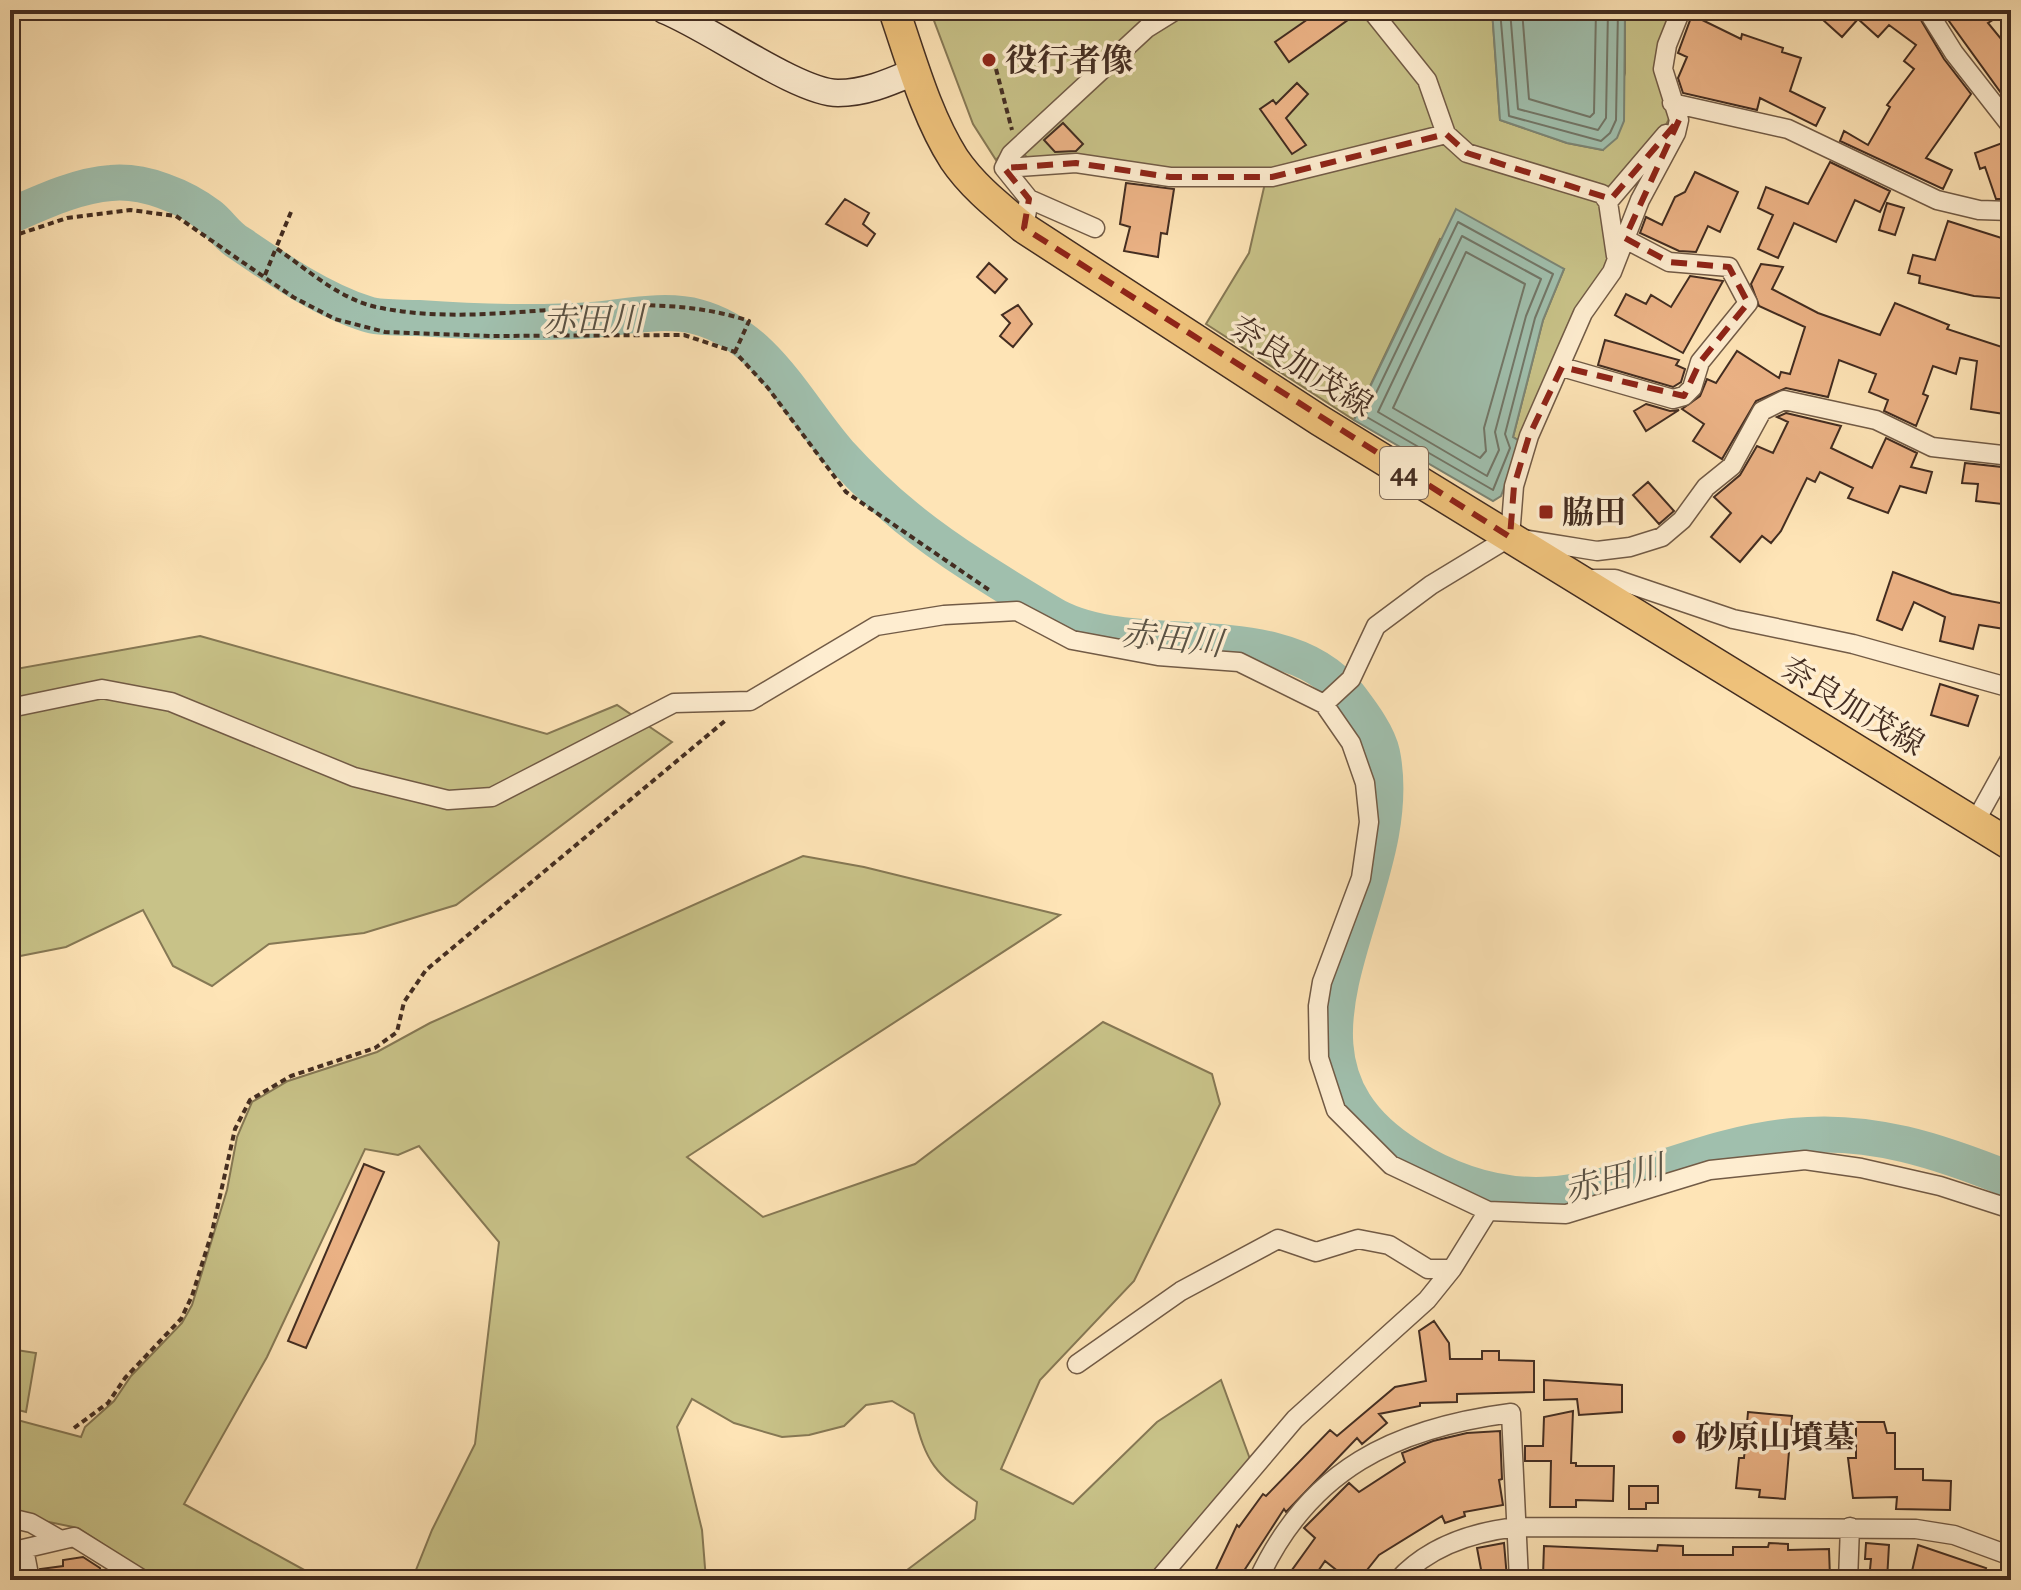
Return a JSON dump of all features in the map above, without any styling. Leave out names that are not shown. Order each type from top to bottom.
[{"type":"main road","points":[[664,10],[806,85],[835,94],[868,90],[916,71]]},
{"type":"main road","name":"奈良加茂線","points":[[894,10],[916,71],[954,158],[983,193],[1027,214],[1319,420],[2011,845]]},
{"type":"street","points":[[1004,168],[1019,147],[1147,28],[1176,10]]},
{"type":"street","points":[[1371,10],[1427,80],[1446,134],[1467,153],[1595,190],[1608,202],[1617,258]]},
{"type":"street","points":[[1510,537],[1514,486],[1529,436],[1562,367],[1583,313],[1612,272],[1640,200],[1676,133],[1675,112],[1663,69],[1681,10]]},
{"type":"street","points":[[1927,10],[1954,53],[2011,126]]},
{"type":"street","points":[[1608,202],[1675,112]]},
{"type":"street","points":[[1675,112],[1788,129],[1937,200],[1979,210],[2011,211]]},
{"type":"street","points":[[1004,168],[1076,163],[1170,177],[1272,177],[1446,134]]},
{"type":"street","points":[[1004,168],[1027,214],[1095,228]]},
{"type":"street","points":[[1562,367],[1673,399],[1684,396],[1692,388],[1700,362],[1748,303],[1729,267],[1669,262],[1625,239]]},
{"type":"street","points":[[1324,704],[1346,683],[1376,626],[1431,585],[1510,537],[1597,551],[1630,547],[1662,537],[1682,520],[1706,487],[1732,466],[1762,411],[1784,400],[1876,420],[1932,447],[2011,456]]},
{"type":"street","points":[[1582,579],[1615,579],[1733,619],[1853,644],[2011,688]]},
{"type":"street","points":[[10,708],[102,689],[171,702],[354,777],[448,800],[492,797],[674,703],[750,701],[876,626],[944,615],[1017,611],[1072,640],[1158,656],[1239,662],[1324,704],[1351,743],[1365,783],[1369,822],[1361,878],[1322,982],[1318,1006],[1319,1058],[1327,1091],[1347,1125],[1391,1165],[1488,1211],[1566,1214],[1710,1170],[1805,1160],[1940,1186],[2011,1209]]},
{"type":"street","points":[[1975,822],[2011,757]]},
{"type":"street","points":[[1158,1580],[1295,1419],[1427,1300],[1452,1269],[1488,1211]]},
{"type":"street","points":[[1077,1364],[1181,1291],[1278,1239],[1316,1252],[1358,1239],[1389,1245],[1428,1269],[1452,1269]]},
{"type":"street","points":[[1258,1580],[1287,1529],[1342,1473],[1387,1444],[1461,1419],[1511,1413],[1519,1580]]},
{"type":"street","points":[[10,1518],[31,1523],[59,1539]]},
{"type":"street","points":[[1398,1580],[1420,1561],[1456,1541],[1517,1527],[1916,1529],[1954,1535],[2011,1556]]},
{"type":"street","points":[[1848,1580],[1850,1527]]},
{"type":"street","points":[[30,1580],[17,1550],[74,1537],[143,1580]]},
{"type":"path","points":[[996,69],[1003,107],[1019,147]]},
{"type":"path","points":[[10,237],[67,218],[130,210],[176,216],[266,274],[293,297],[335,319],[385,332],[490,336],[684,335],[735,352],[768,388],[846,492],[1017,611]]},
{"type":"path","points":[[266,274],[291,212]]},
{"type":"path","points":[[276,249],[340,293],[375,307],[438,313],[695,306],[749,321],[735,352]]},
{"type":"path","points":[[74,1428],[108,1403],[132,1370],[181,1319],[192,1296],[212,1232],[235,1129],[250,1100],[291,1076],[375,1048],[397,1032],[404,1002],[426,970],[589,830],[750,701]]},
{"type":"highlighted area","points":[[1679,120],[1625,238],[1669,262],[1729,267],[1748,303],[1700,362],[1684,396],[1562,367],[1529,436],[1514,486],[1510,537],[1024,228],[1029,199],[1004,168],[1076,163],[1170,177],[1272,177],[1446,134],[1467,153],[1611,199]]},
{"type":"shaded area","points":[[930,10],[1169,10],[1014,140],[996,160],[973,124]]},
{"type":"shaded area","points":[[1185,10],[1366,10],[1422,82],[1441,133],[1267,174],[1028,159],[1023,152],[1151,33]]},
{"type":"shaded area","points":[[1379,10],[1492,10],[1500,120],[1567,143],[1603,150],[1625,73],[1625,10],[1675,10],[1669,119],[1659,139],[1609,194],[1462,143]]},
{"type":"shaded area","points":[[1444,140],[1598,197],[1611,256],[1521,442],[1513,437],[1543,320],[1564,269],[1440,239],[1354,420],[1206,324],[1249,253],[1265,183]]},
{"type":"shaded area","points":[[200,636],[547,734],[617,705],[672,742],[456,905],[364,933],[269,944],[212,986],[173,966],[143,910],[66,947],[10,958],[10,670]]},
{"type":"shaded area","points":[[803,856],[864,867],[1060,915],[687,1157],[763,1217],[915,1164],[1103,1022],[1212,1074],[1220,1104],[1134,1281],[1040,1380],[1001,1469],[1073,1504],[1157,1422],[1221,1380],[1250,1459],[1149,1580],[906,1580],[903,1573],[975,1519],[977,1502],[934,1466],[914,1414],[892,1401],[866,1405],[844,1426],[809,1435],[782,1437],[734,1423],[692,1399],[677,1427],[702,1530],[706,1580],[412,1580],[432,1530],[475,1444],[499,1242],[419,1146],[398,1155],[365,1149],[267,1357],[184,1504],[317,1577],[332,1580],[158,1580],[78,1528],[10,1514],[10,1418],[81,1437],[85,1427],[114,1401],[131,1376],[182,1323],[192,1305],[227,1190],[237,1137],[252,1102],[288,1081],[377,1052],[430,1023]]},
{"type":"shaded area","points":[[10,1349],[36,1353],[26,1412],[10,1408]]},
{"type":"water","points":[[1492,10],[1625,10],[1624,121],[1617,138],[1603,150],[1567,143],[1500,120]]},
{"type":"water","points":[[1456,209],[1564,269],[1543,320],[1513,437],[1521,442],[1501,496],[1493,501],[1354,420]]},
{"type":"building","points":[[1321,10],[1359,12],[1289,62],[1275,42]]},
{"type":"building","points":[[1812,10],[1915,10],[1944,59],[1971,94],[1926,158],[1952,170],[1943,189],[1840,141],[1844,131],[1868,145],[1890,107],[1887,105],[1914,69],[1904,61],[1916,45],[1889,25],[1878,37],[1858,19],[1842,37]]},
{"type":"building","points":[[1941,10],[2009,10],[1988,23],[2011,51],[2011,92],[2004,97]]},
{"type":"building","points":[[1692,15],[1741,39],[1742,34],[1783,48],[1782,52],[1801,58],[1790,91],[1825,108],[1816,126],[1760,98],[1757,110],[1683,93],[1678,78],[1687,57],[1678,53]]},
{"type":"building","points":[[1297,83],[1308,94],[1286,118],[1306,145],[1292,154],[1260,109],[1273,100],[1276,104]]},
{"type":"building","points":[[1063,123],[1083,144],[1076,151],[1055,152],[1044,140]]},
{"type":"building","points":[[2005,142],[2011,158],[2011,199],[1996,199],[1985,167],[1980,169],[1975,153]]},
{"type":"building","points":[[1830,162],[1890,191],[1880,212],[1855,200],[1836,242],[1794,223],[1778,258],[1758,249],[1773,215],[1758,208],[1766,187],[1808,204]]},
{"type":"building","points":[[1695,172],[1738,192],[1720,232],[1708,226],[1696,252],[1679,251],[1640,233],[1646,217],[1662,225],[1675,197],[1685,192]]},
{"type":"building","points":[[1126,183],[1174,189],[1167,234],[1161,233],[1158,257],[1124,251],[1130,227],[1120,224]]},
{"type":"building","points":[[845,199],[869,213],[863,224],[875,234],[867,246],[826,224]]},
{"type":"building","points":[[1887,203],[1904,208],[1895,235],[1879,230]]},
{"type":"building","points":[[1948,221],[2011,241],[2011,299],[1974,296],[1919,283],[1920,276],[1908,273],[1913,255],[1935,260]]},
{"type":"building","points":[[989,263],[1007,279],[995,293],[977,277]]},
{"type":"building","points":[[1761,264],[1783,267],[1772,289],[1818,313],[1880,335],[1895,303],[1949,325],[1947,329],[2011,350],[2011,415],[1971,409],[1977,361],[1960,358],[1956,374],[1933,366],[1923,394],[1928,396],[1916,426],[1884,411],[1888,400],[1869,392],[1876,374],[1839,360],[1828,397],[1786,388],[1756,401],[1722,459],[1693,441],[1704,424],[1682,409],[1700,396],[1707,379],[1716,383],[1737,351],[1779,378],[1781,372],[1790,374],[1805,327],[1759,306],[1751,284]]},
{"type":"building","points":[[1690,276],[1723,281],[1683,353],[1615,315],[1626,294],[1646,304],[1651,295],[1671,307]]},
{"type":"building","points":[[1018,305],[1032,324],[1013,347],[1000,336],[1010,323],[1002,315]]},
{"type":"building","points":[[1605,340],[1679,360],[1676,365],[1685,369],[1681,382],[1673,387],[1598,365]]},
{"type":"building","points":[[1646,404],[1670,411],[1679,410],[1646,431],[1634,411]]},
{"type":"building","points":[[1786,413],[1841,426],[1831,448],[1872,468],[1886,438],[1917,453],[1911,467],[1932,472],[1926,493],[1900,486],[1888,513],[1848,498],[1853,488],[1820,472],[1815,482],[1807,478],[1781,531],[1771,543],[1762,536],[1740,562],[1711,537],[1731,513],[1714,497],[1740,475],[1757,446],[1773,453],[1788,422],[1777,417]]},
{"type":"building","points":[[1965,463],[2011,468],[2011,505],[1976,501],[1978,484],[1962,483]]},
{"type":"building","points":[[1648,482],[1674,511],[1659,524],[1633,495]]},
{"type":"building","points":[[1893,572],[1952,594],[2011,605],[2011,630],[1979,625],[1973,649],[1940,641],[1945,617],[1914,602],[1902,630],[1877,620]]},
{"type":"building","points":[[1940,684],[1978,696],[1968,726],[1931,715]]},
{"type":"building","points":[[364,1164],[384,1172],[306,1348],[288,1341]]},
{"type":"building","points":[[1434,1321],[1449,1343],[1450,1359],[1482,1359],[1482,1351],[1499,1351],[1499,1360],[1534,1361],[1534,1392],[1457,1394],[1457,1402],[1420,1403],[1420,1406],[1379,1414],[1387,1423],[1362,1444],[1357,1438],[1286,1512],[1284,1509],[1238,1580],[1211,1580],[1237,1525],[1239,1527],[1263,1494],[1266,1496],[1330,1430],[1337,1436],[1395,1387],[1426,1381],[1419,1331]]},
{"type":"building","points":[[1544,1380],[1622,1385],[1622,1412],[1579,1415],[1577,1399],[1544,1400]]},
{"type":"building","points":[[1573,1411],[1571,1463],[1576,1463],[1576,1466],[1614,1466],[1613,1501],[1576,1500],[1576,1507],[1550,1507],[1551,1461],[1525,1461],[1525,1446],[1543,1446],[1544,1417]]},
{"type":"building","points":[[1748,1412],[1792,1416],[1785,1499],[1759,1497],[1760,1490],[1736,1488],[1739,1458],[1744,1458]]},
{"type":"building","points":[[1856,1422],[1884,1422],[1887,1433],[1895,1433],[1895,1469],[1923,1469],[1923,1480],[1951,1481],[1950,1510],[1896,1509],[1897,1497],[1853,1498],[1848,1458],[1856,1458]]},
{"type":"building","points":[[1500,1431],[1502,1479],[1499,1480],[1503,1505],[1464,1512],[1465,1516],[1445,1523],[1442,1516],[1379,1555],[1359,1580],[1349,1580],[1325,1561],[1312,1580],[1292,1570],[1315,1538],[1304,1528],[1349,1483],[1359,1492],[1405,1462],[1402,1453],[1433,1441],[1467,1433]]},
{"type":"building","points":[[1629,1486],[1658,1486],[1658,1503],[1646,1503],[1646,1509],[1629,1509]]},
{"type":"building","points":[[1504,1543],[1507,1578],[1483,1580],[1477,1548]]},
{"type":"building","points":[[1769,1543],[1788,1544],[1788,1550],[1829,1549],[1830,1578],[1657,1580],[1614,1579],[1615,1576],[1543,1576],[1544,1546],[1657,1551],[1658,1545],[1683,1546],[1683,1555],[1733,1555],[1733,1547],[1768,1547]]},
{"type":"building","points":[[1866,1543],[1889,1545],[1887,1580],[1869,1580],[1871,1559],[1865,1559]]},
{"type":"building","points":[[1918,1545],[1986,1568],[1981,1580],[1910,1580]]},
{"type":"building","points":[[83,1557],[100,1568],[102,1580],[42,1580],[40,1569],[63,1566],[63,1560]]},
{"type":"waterway","name":"赤田川","points":[[10,216],[86,187],[111,183],[137,184],[188,202],[210,216],[235,240],[284,273],[333,301],[373,316],[527,322],[592,320],[659,313],[698,317],[722,326],[761,355],[839,453],[906,517],[958,556],[1050,613],[1083,627],[1121,635],[1246,645],[1286,654],[1320,670],[1349,696],[1377,738],[1382,753],[1385,807],[1375,861],[1344,968],[1335,1020],[1339,1069],[1362,1115],[1410,1156],[1463,1182],[1512,1194],[1558,1194],[1603,1186],[1741,1145],[1822,1134],[1904,1144],[2011,1180]]},
{"type":"place","name":"役行者像","points":[[989,60]]},
{"type":"place","name":"脇田","points":[[1546,512]]},
{"type":"place","name":"砂原山墳墓","points":[[1679,1437]]}]
